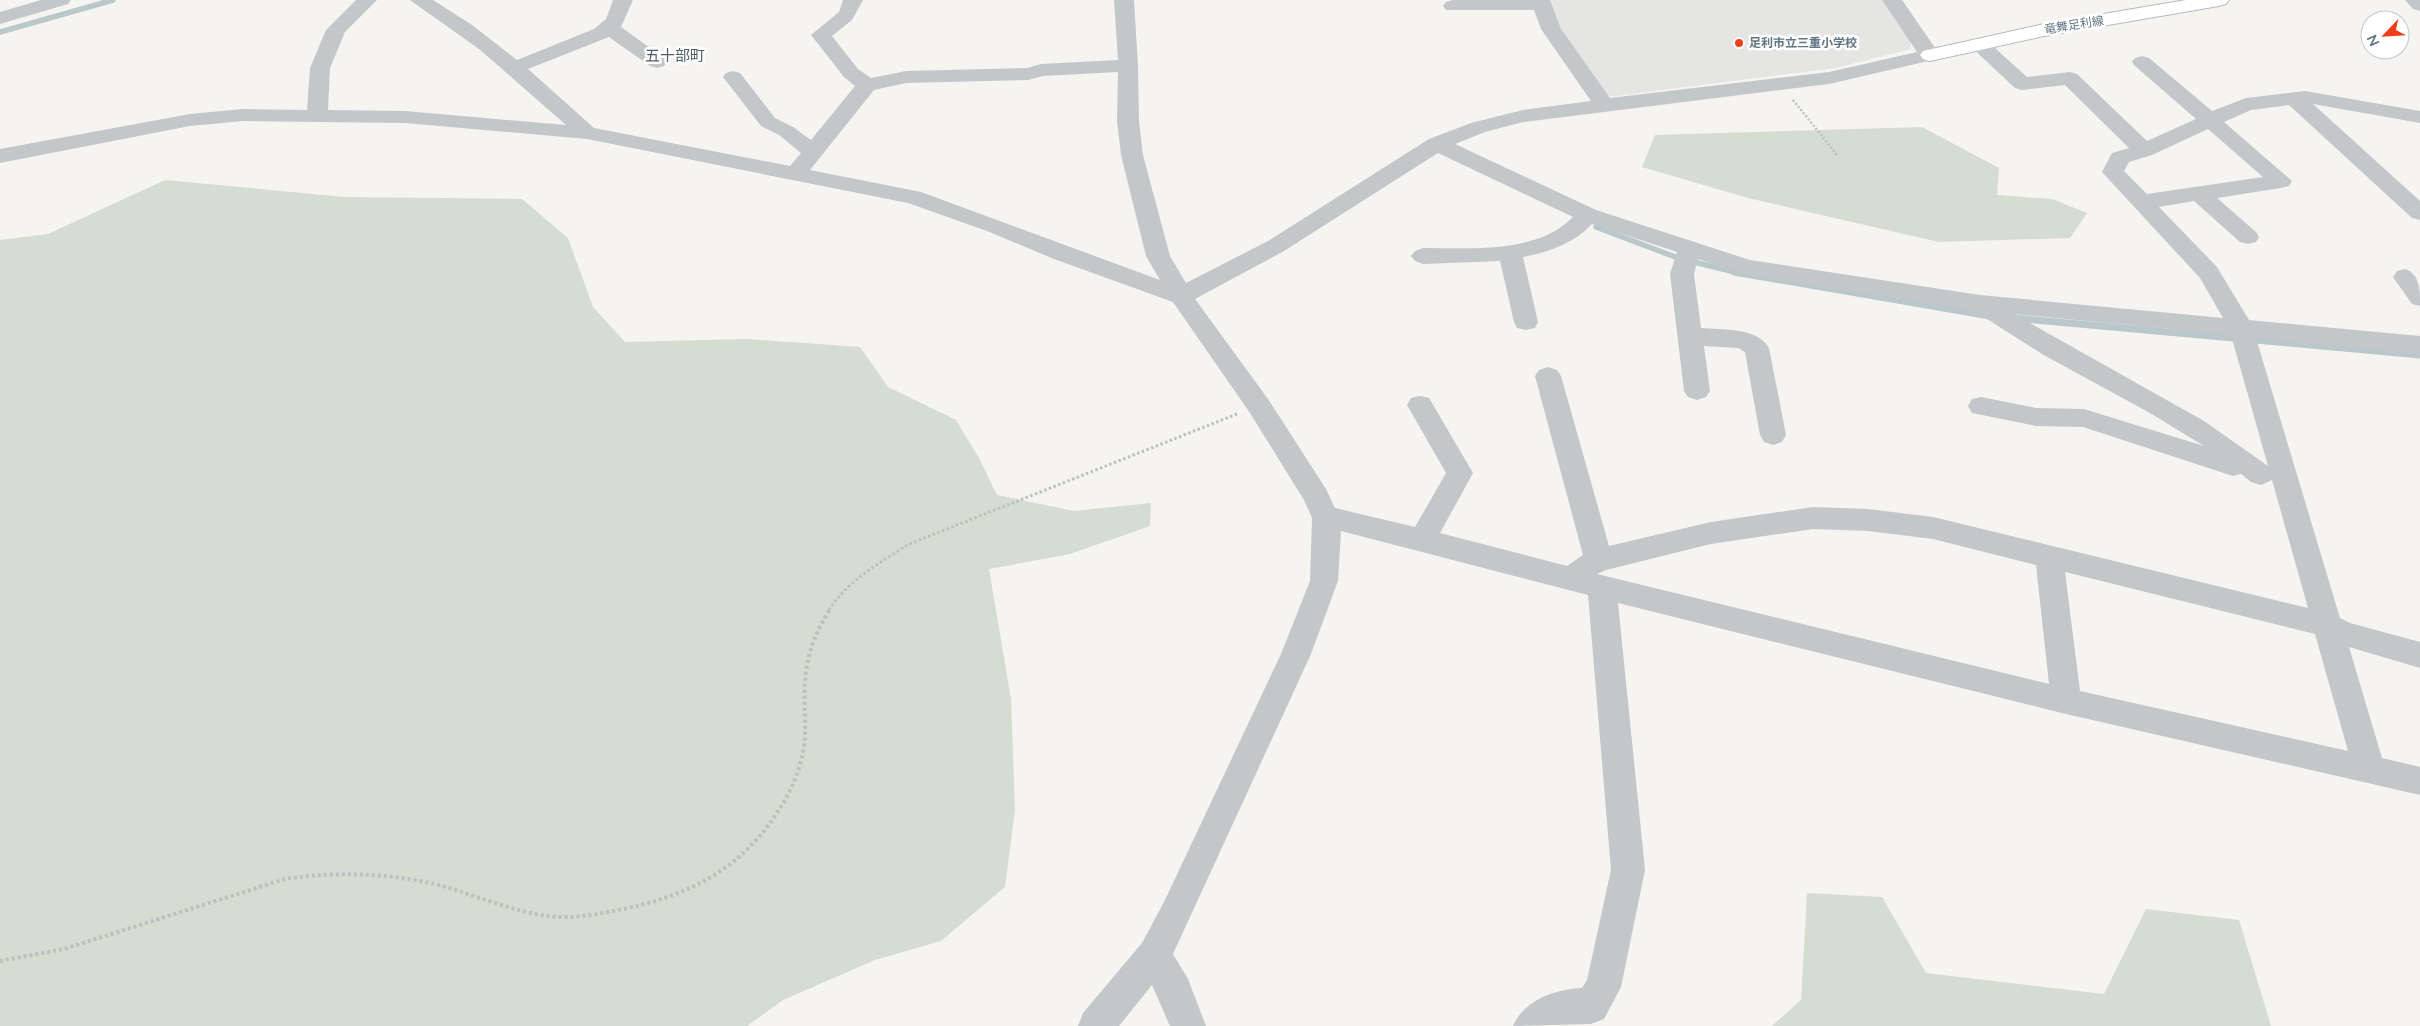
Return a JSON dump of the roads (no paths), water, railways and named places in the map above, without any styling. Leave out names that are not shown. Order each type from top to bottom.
[{"type":"main road","name":"竜舞足利線","points":[[1930,55],[1978,43],[2175,4],[2219,0]]},
{"type":"street","points":[[0,18],[61,0]]},
{"type":"street","points":[[317,115],[320,68],[336,30],[367,0]]},
{"type":"street","points":[[420,0],[452,18],[516,67],[587,132]]},
{"type":"street","points":[[516,67],[601,34],[614,22],[623,0]]},
{"type":"street","points":[[853,0],[852,5],[834,28],[821,34],[851,73],[867,85]]},
{"type":"street","points":[[1096,1026],[1154,955],[1176,914],[1296,654],[1324,581],[1327,536],[1326,518],[1316,496],[1259,406],[1181,296],[1158,256],[1132,155],[1128,121],[1128,66],[1124,0]]},
{"type":"street","points":[[0,156],[190,120],[244,115],[405,117],[587,132],[797,172],[913,197],[995,226],[1062,254],[1181,296],[1276,246],[1437,144],[1478,127],[1522,116],[1829,78],[1930,55],[1917,39],[1892,0]]},
{"type":"street","points":[[2415,0],[2420,5]]},
{"type":"street","points":[[1453,6],[1540,2],[1551,29],[1604,105]]},
{"type":"street","points":[[608,27],[657,62]]},
{"type":"street","points":[[1978,43],[2022,84],[2070,78],[2144,150]]},
{"type":"street","points":[[2142,62],[2281,181],[2142,202]]},
{"type":"street","points":[[797,172],[867,85],[906,77],[1028,74],[1041,70],[1128,66]]},
{"type":"street","points":[[733,77],[768,122],[786,131],[813,152]]},
{"type":"street","points":[[2368,768],[2241,327],[2209,272],[2113,172],[2120,158],[2144,150],[2246,104],[2304,96],[2420,117]]},
{"type":"street","points":[[2294,98],[2420,213]]},
{"type":"street","points":[[1437,144],[1588,215],[1748,267],[1980,303],[2420,345]]},
{"type":"street","points":[[2200,194],[2248,237]]},
{"type":"street","points":[[1424,256],[1510,253],[1530,250],[1574,229],[1588,215]]},
{"type":"street","points":[[1690,248],[1682,274],[1698,391]]},
{"type":"street","points":[[1510,253],[1526,322]]},
{"type":"street","points":[[2405,277],[2420,298]]},
{"type":"street","points":[[1980,303],[2021,332],[2161,408],[2260,476]]},
{"type":"street","points":[[1691,336],[1743,340],[1757,348],[1773,435]]},
{"type":"street","points":[[1531,1026],[1548,1011],[1576,1006],[1591,1006],[1603,987],[1628,870],[1601,573],[1548,376]]},
{"type":"street","points":[[1420,405],[1460,473],[1434,516],[1422,541]]},
{"type":"street","points":[[1981,406],[2036,417],[2094,420],[2260,476],[2286,482]]},
{"type":"street","points":[[1326,518],[1351,521],[1422,541],[1572,578],[1601,573],[1710,532],[1813,518],[1868,520],[1933,528],[2327,625],[2342,633],[2420,654]]},
{"type":"street","points":[[2049,557],[2066,701]]},
{"type":"street","points":[[1601,573],[2066,701],[2420,781]]},
{"type":"street","points":[[1154,955],[1175,992],[1188,1026]]},
{"type":"waterway","points":[[0,32],[113,0]]},
{"type":"waterway","points":[[1596,227],[1678,258],[1737,273]]},
{"type":"waterway","points":[[1737,273],[1990,316]]},
{"type":"waterway","points":[[2014,318],[2420,355]]},
{"type":"place","name":"足利市立三重小学校","points":[[1739,43]]},
{"type":"district","name":"五十部町","points":[[675,56]]}]
